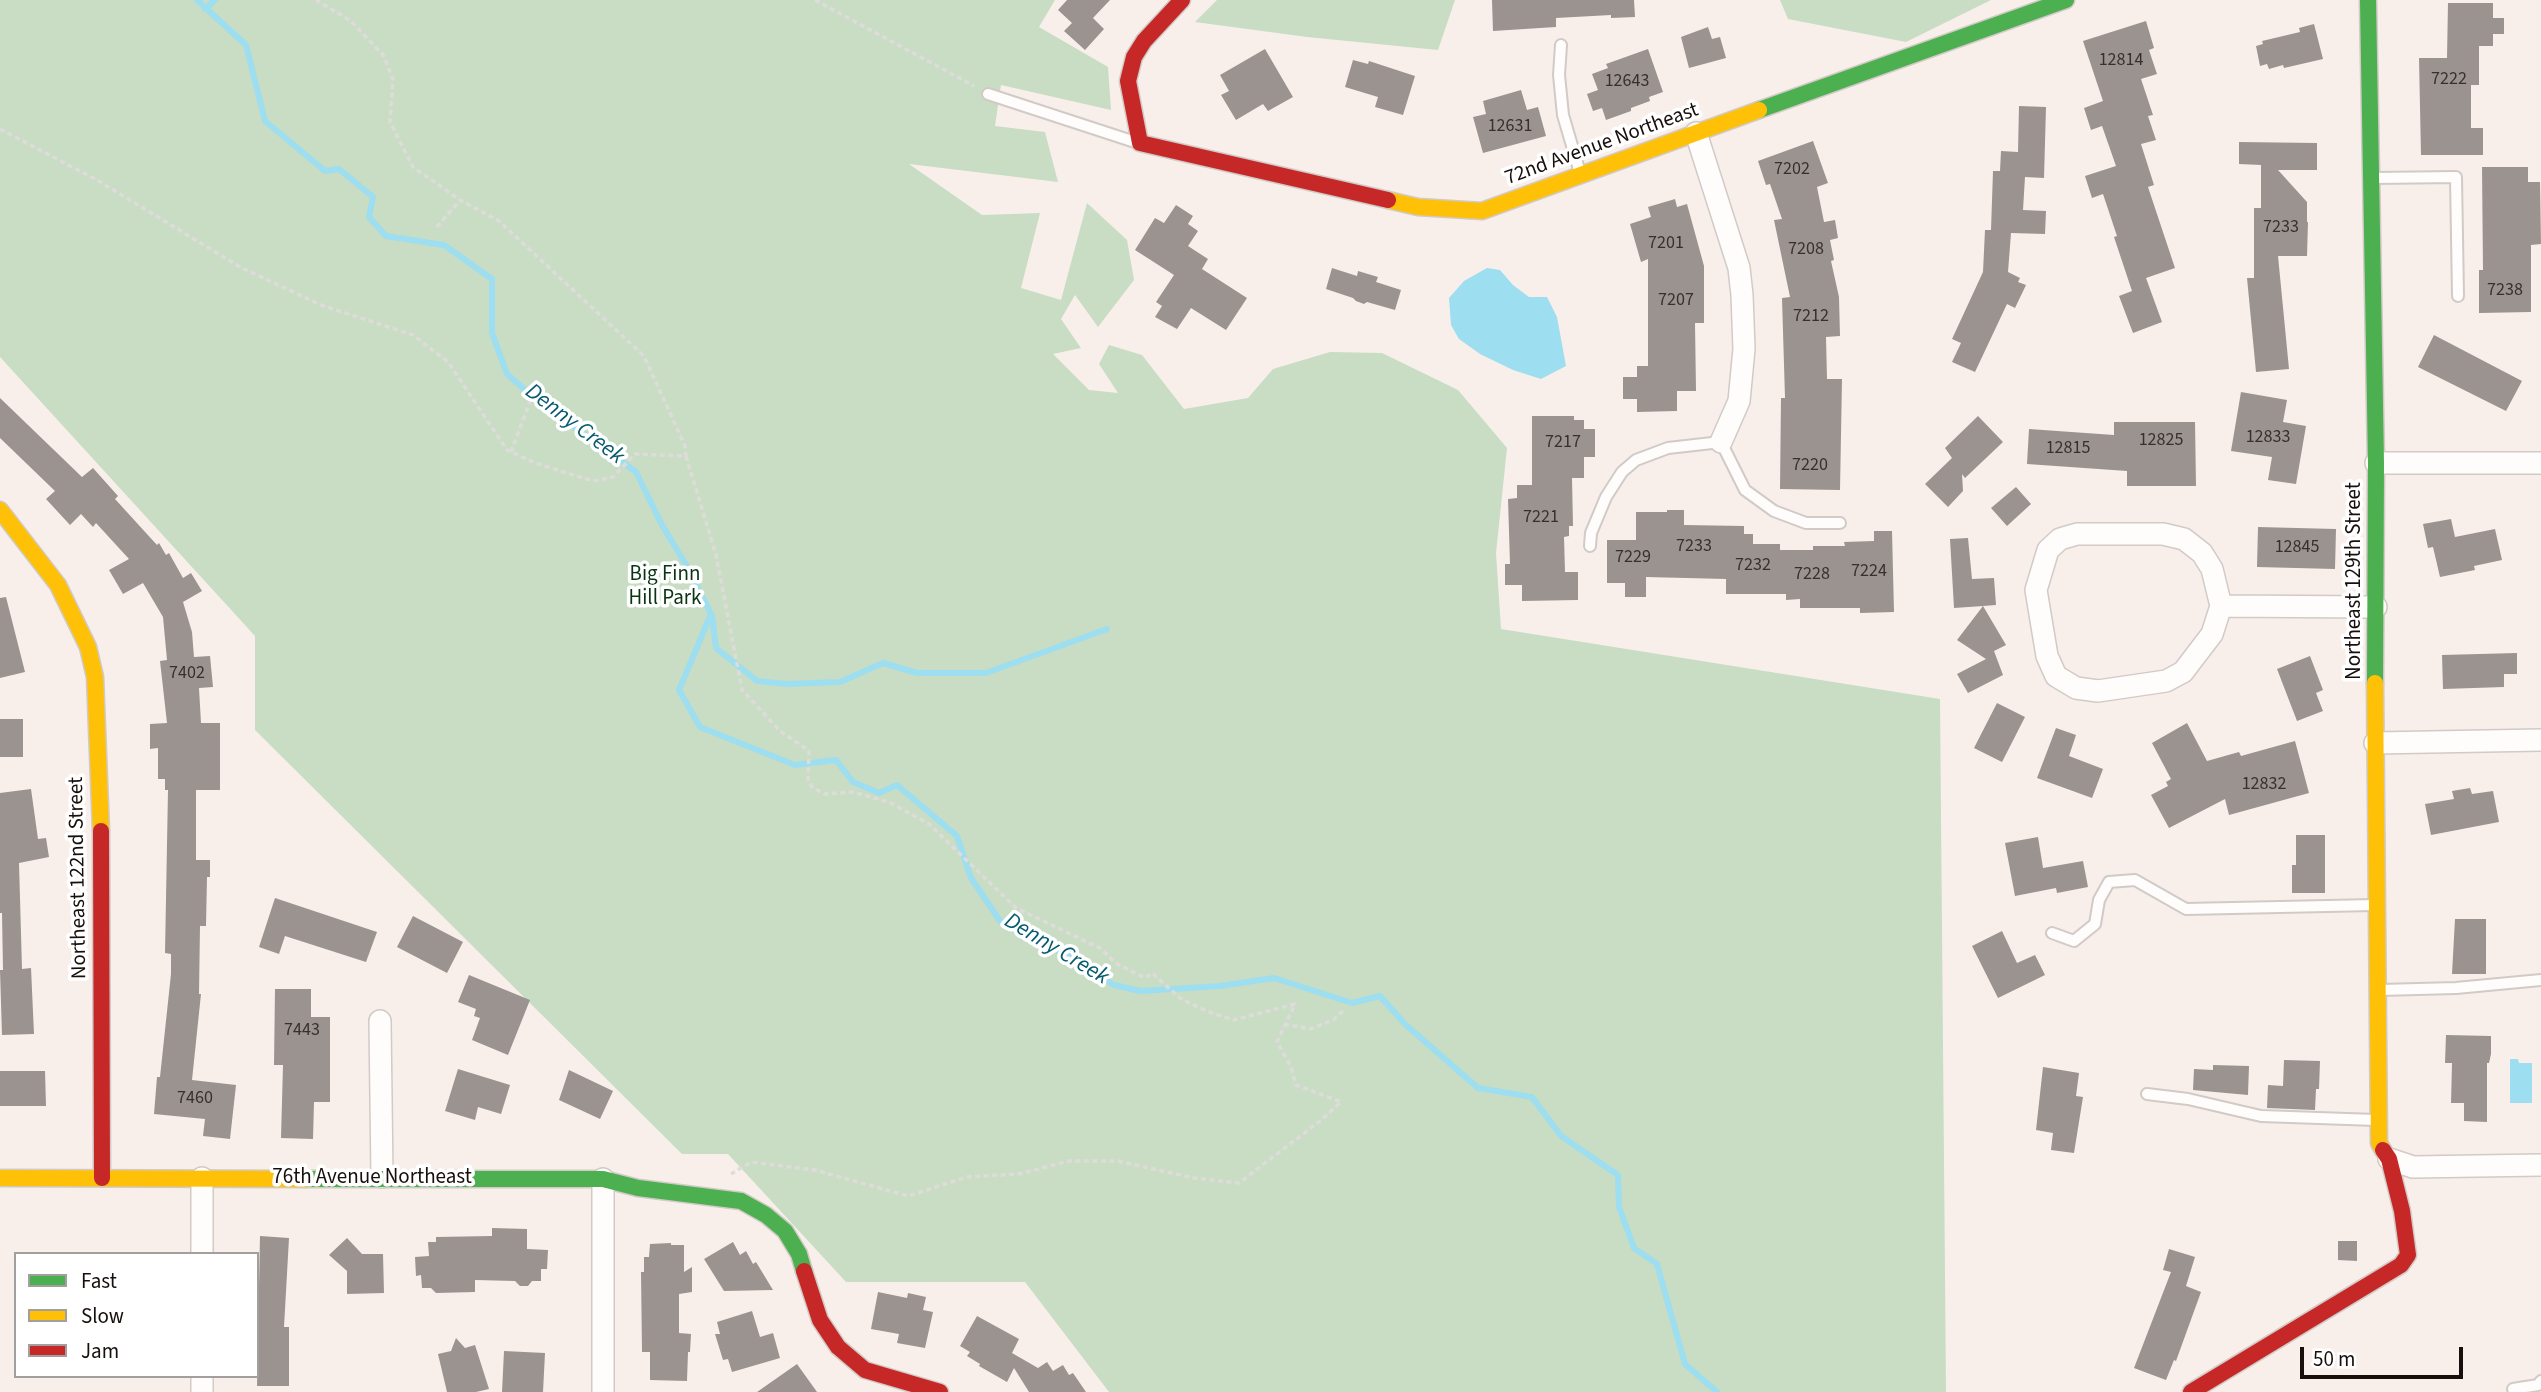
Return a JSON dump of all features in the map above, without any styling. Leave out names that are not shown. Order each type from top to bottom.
[{"type":"street","points":[[1140,144],[1128,81],[1134,57],[1144,41],[1182,0]]},
{"type":"street","name":"72nd Avenue Northeast","points":[[1140,144],[1418,207],[1482,211],[2066,0]]},
{"type":"street","name":"Northeast 129th Street","points":[[2368,0],[2376,463],[2375,743],[2379,1143],[2389,1159]]},
{"type":"street","points":[[1696,133],[1739,268],[1742,295],[1744,349],[1739,401],[1721,442]]},
{"type":"street","points":[[2376,463],[2541,463]]},
{"type":"street","name":"Northeast 122nd Street","points":[[0,509],[58,585],[88,647],[96,677],[101,806],[102,1178]]},
{"type":"street","points":[[2077,534],[2163,534],[2185,539],[2202,553],[2212,569],[2221,606],[2213,634],[2183,672],[2166,681],[2098,691],[2076,688],[2056,676],[2047,656],[2036,590],[2048,550],[2060,540],[2077,534]]},
{"type":"street","points":[[2221,606],[2376,607]]},
{"type":"street","points":[[2375,743],[2541,740]]},
{"type":"street","points":[[380,1021],[382,1177]]},
{"type":"street","points":[[2389,1159],[2413,1167],[2541,1165]]},
{"type":"street","points":[[2191,1392],[2401,1265],[2408,1255],[2402,1211],[2389,1159]]},
{"type":"street","name":"76th Avenue Northeast","points":[[0,1178],[603,1179],[638,1188],[741,1201],[766,1215],[785,1231],[799,1254],[820,1320],[838,1347],[865,1370],[940,1392]]},
{"type":"street","points":[[202,1178],[202,1252]]},
{"type":"street","points":[[603,1179],[603,1392]]},
{"type":"lane","points":[[1561,45],[1559,75],[1563,115],[1581,176]]},
{"type":"lane","points":[[988,94],[1140,144]]},
{"type":"lane","points":[[2371,178],[2456,177],[2458,296]]},
{"type":"lane","points":[[1590,546],[1591,533],[1606,497],[1622,472],[1636,460],[1668,448],[1721,442],[1745,490],[1774,511],[1806,523],[1840,523]]},
{"type":"lane","points":[[2052,933],[2074,941],[2095,924],[2099,900],[2109,882],[2135,880],[2186,909],[2377,905]]},
{"type":"lane","points":[[2377,990],[2456,988],[2541,980]]},
{"type":"lane","points":[[2147,1094],[2188,1099],[2261,1116],[2379,1120]]},
{"type":"lane","points":[[2514,1389],[2538,1385],[2541,1381]]},
{"type":"path","points":[[316,0],[351,22],[383,55],[393,79],[390,122],[413,167],[460,200],[499,221],[644,356],[685,446],[716,555],[742,690],[779,730],[809,751],[808,781],[813,788],[825,794],[852,792],[889,802],[929,824],[1016,908],[1100,948],[1117,964],[1145,978],[1152,972],[1181,999],[1209,1012],[1234,1020],[1295,1004],[1277,1042],[1291,1068],[1296,1085],[1341,1102],[1238,1183],[1194,1178],[1117,1161],[1069,1161],[1020,1174],[967,1177],[908,1196],[815,1170],[751,1162],[729,1176]]},
{"type":"path","points":[[815,0],[988,94]]},
{"type":"path","points":[[0,129],[97,180],[240,267],[321,305],[413,335],[449,362],[507,450],[511,452],[535,463],[593,481],[613,477],[635,454],[686,456]]},
{"type":"path","points":[[437,227],[460,200]]},
{"type":"path","points":[[511,452],[532,396]]},
{"type":"path","points":[[1284,1024],[1310,1029],[1333,1020],[1345,1010]]},
{"type":"green space","name":"Big Finn Hill Park","points":[[0,0],[1055,0],[1039,27],[1108,67],[1111,110],[1001,85],[995,126],[1045,132],[1058,182],[909,164],[982,215],[1040,213],[1021,288],[1061,300],[1087,203],[1127,240],[1134,280],[1098,327],[1075,295],[1061,319],[1081,348],[1053,354],[1089,390],[1118,393],[1099,364],[1109,345],[1142,355],[1184,409],[1248,398],[1273,369],[1330,352],[1382,353],[1458,390],[1507,448],[1496,553],[1501,629],[1940,699],[1946,1392],[1109,1392],[1025,1282],[846,1282],[728,1154],[682,1154],[255,730],[255,636],[0,357]]},
{"type":"green space","points":[[1217,0],[1455,0],[1438,50],[1195,22]]},
{"type":"green space","points":[[1780,0],[1991,0],[1906,42],[1788,19]]},
{"type":"water","points":[[1487,268],[1500,270],[1513,285],[1529,297],[1547,297],[1557,317],[1566,366],[1541,379],[1513,370],[1480,354],[1459,339],[1451,325],[1449,298],[1464,281]]},
{"type":"water","points":[[2510,1059],[2518,1059],[2519,1063],[2532,1063],[2532,1103],[2510,1103]]},
{"type":"building","points":[[1067,0],[1110,0],[1093,18],[1104,29],[1085,50],[1064,31],[1072,23],[1058,10]]},
{"type":"building","points":[[1492,0],[1634,0],[1635,17],[1611,18],[1611,15],[1556,18],[1556,27],[1493,31]]},
{"type":"building","points":[[2448,3],[2493,3],[2493,18],[2504,18],[2504,34],[2493,34],[2493,46],[2479,46],[2479,85],[2471,85],[2471,128],[2483,128],[2483,155],[2421,155],[2419,58],[2447,58]]},
{"type":"building","points":[[2146,21],[2154,48],[2149,50],[2157,74],[2141,79],[2153,115],[2148,116],[2156,140],[2141,144],[2154,185],[2148,187],[2175,268],[2146,278],[2162,322],[2133,333],[2119,296],[2132,291],[2114,237],[2117,236],[2103,194],[2092,198],[2085,176],[2116,166],[2102,126],[2091,130],[2084,108],[2103,101],[2083,41]]},
{"type":"building","points":[[2314,24],[2323,59],[2284,68],[2283,65],[2269,69],[2267,64],[2260,66],[2256,46],[2263,44],[2262,41],[2300,32],[2299,28]]},
{"type":"building","points":[[1708,27],[1712,39],[1720,37],[1726,58],[1689,68],[1681,37]]},
{"type":"building","points":[[1265,49],[1293,97],[1268,111],[1263,104],[1236,120],[1221,95],[1229,91],[1220,75]]},
{"type":"building","points":[[1648,49],[1663,92],[1649,97],[1650,101],[1631,108],[1631,111],[1606,120],[1602,108],[1593,111],[1587,94],[1598,90],[1592,74],[1608,68],[1606,64]]},
{"type":"building","points":[[1353,60],[1368,64],[1369,61],[1415,76],[1403,115],[1375,107],[1378,97],[1345,87]]},
{"type":"building","points":[[1521,90],[1527,110],[1538,107],[1546,136],[1483,153],[1473,117],[1486,114],[1483,101]]},
{"type":"building","points":[[2019,106],[2046,107],[2044,178],[2025,177],[2023,210],[2046,211],[2045,234],[2011,233],[2008,272],[2020,278],[2018,282],[2026,285],[2015,308],[2007,304],[1975,372],[1952,362],[1961,343],[1952,339],[1983,272],[1985,230],[1991,230],[1993,171],[2000,171],[2001,151],[2018,152]]},
{"type":"building","points":[[1813,141],[1828,183],[1817,187],[1824,222],[1835,220],[1838,238],[1830,240],[1834,260],[1831,261],[1839,297],[1840,336],[1826,337],[1827,379],[1842,379],[1840,490],[1780,489],[1781,398],[1785,398],[1782,298],[1790,297],[1774,220],[1782,219],[1770,184],[1766,185],[1758,161]]},
{"type":"building","points":[[2239,142],[2317,143],[2317,170],[2278,170],[2307,202],[2307,256],[2278,256],[2289,369],[2256,372],[2247,278],[2254,278],[2254,208],[2261,208],[2261,165],[2239,164]]},
{"type":"building","points":[[2482,167],[2528,167],[2528,182],[2540,182],[2541,244],[2531,245],[2531,312],[2479,313],[2479,270],[2483,270]]},
{"type":"building","points":[[1675,199],[1677,207],[1687,204],[1704,266],[1704,323],[1695,323],[1696,391],[1677,391],[1677,411],[1637,412],[1637,399],[1623,399],[1623,377],[1637,377],[1637,366],[1648,366],[1648,259],[1641,262],[1630,224],[1651,217],[1648,207]]},
{"type":"building","points":[[1176,205],[1193,216],[1188,224],[1198,231],[1188,246],[1208,259],[1202,269],[1247,298],[1226,330],[1191,308],[1177,329],[1155,317],[1162,306],[1156,302],[1174,275],[1135,250],[1155,218],[1164,223]]},
{"type":"building","points":[[1332,268],[1357,276],[1358,271],[1378,277],[1376,282],[1401,290],[1395,310],[1367,302],[1364,304],[1326,289]]},
{"type":"building","points":[[2434,335],[2522,381],[2506,411],[2418,367]]},
{"type":"building","points":[[2241,392],[2287,400],[2283,422],[2306,426],[2296,484],[2268,480],[2272,457],[2231,451]]},
{"type":"building","points":[[0,398],[82,477],[93,468],[118,496],[115,499],[157,545],[159,543],[166,555],[169,553],[183,578],[191,573],[202,591],[183,602],[192,632],[194,657],[210,656],[213,687],[199,688],[201,723],[220,723],[220,790],[196,790],[196,860],[210,860],[210,877],[207,877],[206,926],[200,926],[201,994],[192,1080],[236,1085],[230,1139],[203,1136],[205,1119],[154,1114],[171,974],[171,954],[165,953],[168,790],[165,790],[165,779],[158,779],[158,748],[150,749],[150,724],[167,723],[160,661],[167,660],[163,617],[143,583],[123,594],[109,570],[129,559],[96,523],[93,527],[81,514],[70,525],[46,499],[55,491],[0,438]]},
{"type":"building","points":[[1532,416],[1574,416],[1574,420],[1584,420],[1584,429],[1595,429],[1595,457],[1584,457],[1584,478],[1572,478],[1573,526],[1569,526],[1569,536],[1564,537],[1565,572],[1578,572],[1578,600],[1522,601],[1522,585],[1505,585],[1505,564],[1510,564],[1508,499],[1517,498],[1517,485],[1532,485]]},
{"type":"building","points":[[1978,416],[2003,442],[1965,478],[1962,474],[1963,491],[1948,507],[1925,484],[1952,458],[1945,448]]},
{"type":"building","points":[[2114,422],[2195,422],[2196,486],[2127,486],[2127,471],[2027,464],[2029,429],[2114,435]]},
{"type":"building","points":[[2016,487],[2031,504],[2007,526],[1991,508]]},
{"type":"building","points":[[1684,510],[1684,525],[1744,526],[1744,534],[1753,534],[1753,544],[1780,544],[1780,550],[1845,546],[1844,542],[1874,541],[1874,531],[1892,531],[1894,612],[1860,613],[1860,608],[1800,608],[1800,599],[1786,600],[1786,594],[1726,594],[1726,579],[1646,577],[1646,597],[1625,597],[1625,583],[1607,583],[1607,540],[1636,540],[1636,512]]},
{"type":"building","points":[[2451,519],[2455,537],[2495,529],[2502,560],[2474,566],[2475,570],[2440,577],[2433,547],[2428,548],[2423,524]]},
{"type":"building","points":[[2258,527],[2336,529],[2335,569],[2257,567]]},
{"type":"building","points":[[1968,538],[1972,579],[1994,578],[1996,605],[1954,608],[1950,539]]},
{"type":"building","points":[[6,597],[25,672],[0,678],[0,598]]},
{"type":"building","points":[[1983,606],[2006,645],[1994,651],[2003,675],[1968,693],[1957,674],[1986,659],[1957,640]]},
{"type":"building","points":[[2517,653],[2517,674],[2504,674],[2504,687],[2443,689],[2442,655]]},
{"type":"building","points":[[2310,656],[2323,690],[2316,693],[2323,711],[2297,721],[2277,669]]},
{"type":"building","points":[[1997,703],[2025,717],[2002,762],[1974,748]]},
{"type":"building","points":[[0,719],[23,719],[23,757],[0,757]]},
{"type":"building","points":[[2187,723],[2207,761],[2239,752],[2241,756],[2295,741],[2309,793],[2229,815],[2225,799],[2169,828],[2151,795],[2168,786],[2166,782],[2171,779],[2152,743]]},
{"type":"building","points":[[2056,728],[2076,735],[2069,756],[2103,769],[2092,798],[2037,778]]},
{"type":"building","points":[[2470,788],[2472,794],[2493,791],[2499,822],[2431,835],[2425,804],[2454,799],[2452,791]]},
{"type":"building","points":[[31,789],[38,839],[46,838],[49,857],[19,863],[22,969],[31,968],[34,1034],[2,1035],[0,793]]},
{"type":"building","points":[[2296,835],[2325,835],[2325,893],[2292,893]]},
{"type":"building","points":[[2038,837],[2043,868],[2083,861],[2088,887],[2057,893],[2056,888],[2015,896],[2005,843]]},
{"type":"building","points":[[275,898],[377,932],[366,962],[285,936],[279,954],[259,947]]},
{"type":"building","points":[[413,916],[463,942],[447,973],[397,947]]},
{"type":"building","points":[[2455,919],[2486,919],[2486,974],[2452,974]]},
{"type":"building","points":[[2002,931],[2017,963],[2035,955],[2045,975],[1998,998],[1972,946]]},
{"type":"building","points":[[469,975],[530,1000],[508,1055],[472,1040],[480,1018],[474,1016],[476,1009],[458,1002]]},
{"type":"building","points":[[275,989],[311,989],[311,1017],[330,1017],[330,1102],[314,1102],[313,1139],[281,1138],[283,1065],[274,1065]]},
{"type":"building","points":[[2446,1035],[2491,1036],[2491,1054],[2487,1063],[2487,1122],[2464,1121],[2464,1103],[2451,1103],[2452,1063],[2445,1063]]},
{"type":"building","points":[[2284,1060],[2320,1061],[2315,1110],[2267,1108],[2268,1085],[2283,1086]]},
{"type":"building","points":[[2213,1065],[2249,1066],[2248,1095],[2193,1090],[2194,1069],[2213,1070]]},
{"type":"building","points":[[2043,1067],[2079,1073],[2076,1096],[2083,1097],[2074,1153],[2051,1150],[2053,1133],[2036,1130]]},
{"type":"building","points":[[458,1069],[510,1085],[501,1114],[478,1107],[475,1120],[445,1111]]},
{"type":"building","points":[[569,1070],[613,1091],[600,1119],[559,1100]]},
{"type":"building","points":[[0,1071],[45,1071],[46,1106],[0,1106]]},
{"type":"building","points":[[492,1228],[527,1229],[527,1249],[548,1250],[547,1269],[541,1269],[541,1281],[520,1286],[515,1281],[475,1280],[475,1292],[436,1293],[431,1288],[422,1288],[421,1275],[416,1276],[415,1257],[429,1256],[428,1242],[436,1242],[436,1237],[492,1236]]},
{"type":"building","points":[[260,1236],[289,1238],[284,1327],[289,1327],[289,1386],[257,1386]]},
{"type":"building","points":[[347,1238],[362,1254],[383,1254],[384,1293],[347,1294],[347,1271],[329,1255]]},
{"type":"building","points":[[2338,1241],[2357,1241],[2357,1261],[2338,1260]]},
{"type":"building","points":[[733,1242],[740,1255],[746,1251],[753,1264],[756,1262],[773,1290],[724,1291],[704,1259]]},
{"type":"building","points":[[650,1244],[684,1245],[684,1272],[692,1267],[692,1292],[679,1294],[679,1333],[691,1334],[687,1381],[650,1380],[650,1352],[642,1352],[641,1272],[644,1272],[644,1257],[649,1257]]},
{"type":"building","points":[[2169,1249],[2195,1257],[2186,1286],[2201,1292],[2176,1361],[2174,1360],[2166,1380],[2134,1368],[2171,1272],[2163,1270]]},
{"type":"building","points":[[878,1292],[907,1298],[908,1293],[926,1297],[923,1310],[933,1312],[925,1348],[897,1343],[899,1334],[871,1329]]},
{"type":"building","points":[[752,1311],[760,1337],[773,1333],[780,1358],[732,1372],[728,1359],[723,1360],[715,1334],[720,1334],[717,1322]]},
{"type":"building","points":[[977,1316],[1019,1339],[1012,1353],[1038,1368],[1047,1362],[1053,1371],[1063,1365],[1069,1375],[1073,1373],[1086,1392],[1029,1392],[1014,1368],[1007,1382],[979,1366],[980,1364],[967,1356],[970,1352],[960,1346]]},
{"type":"building","points":[[456,1338],[465,1348],[475,1345],[489,1389],[447,1392],[438,1354],[451,1351]]},
{"type":"building","points":[[504,1351],[545,1353],[543,1392],[502,1392]]},
{"type":"building","points":[[797,1364],[817,1392],[757,1392]]},
{"type":"waterway","name":"Denny Creek","points":[[197,0],[246,45],[265,121],[325,171],[339,169],[373,197],[369,217],[386,236],[444,245],[492,279],[492,333],[507,374],[532,396],[636,472],[711,614],[679,690],[700,727],[795,765],[836,760],[853,782],[879,793],[897,785],[957,836],[971,878],[1000,921],[1028,939],[1061,952],[1114,985],[1140,991],[1220,986],[1274,978],[1352,1003],[1380,996],[1406,1025],[1478,1088],[1532,1097],[1561,1136],[1618,1175],[1619,1207],[1634,1248],[1657,1264],[1685,1364],[1717,1392]]},
{"type":"waterway","points":[[205,9],[215,0]]},
{"type":"waterway","points":[[712,615],[716,648],[757,681],[787,684],[840,682],[883,663],[917,673],[986,673],[1107,629]]},
{"type":"traffic: fast","points":[[1759,110],[2066,0]]},
{"type":"traffic: fast","points":[[2368,0],[2376,463],[2375,683]]},
{"type":"traffic: fast","points":[[305,1179],[603,1179],[638,1188],[741,1201],[766,1215],[785,1231],[799,1254],[804,1271]]},
{"type":"traffic: slow","points":[[1388,200],[1418,207],[1482,211],[1759,110]]},
{"type":"traffic: slow","points":[[0,510],[58,585],[88,647],[95,677],[101,831]]},
{"type":"traffic: slow","points":[[2375,683],[2379,1143],[2383,1150]]},
{"type":"traffic: slow","points":[[0,1178],[305,1179]]},
{"type":"traffic: jam","points":[[1182,0],[1144,41],[1134,57],[1128,81],[1140,143],[1388,200]]},
{"type":"traffic: jam","points":[[101,831],[102,1178]]},
{"type":"traffic: jam","points":[[2191,1392],[2401,1265],[2408,1255],[2402,1211],[2389,1159],[2383,1150]]},
{"type":"traffic: jam","points":[[804,1271],[820,1320],[838,1347],[865,1370],[940,1392]]}]
